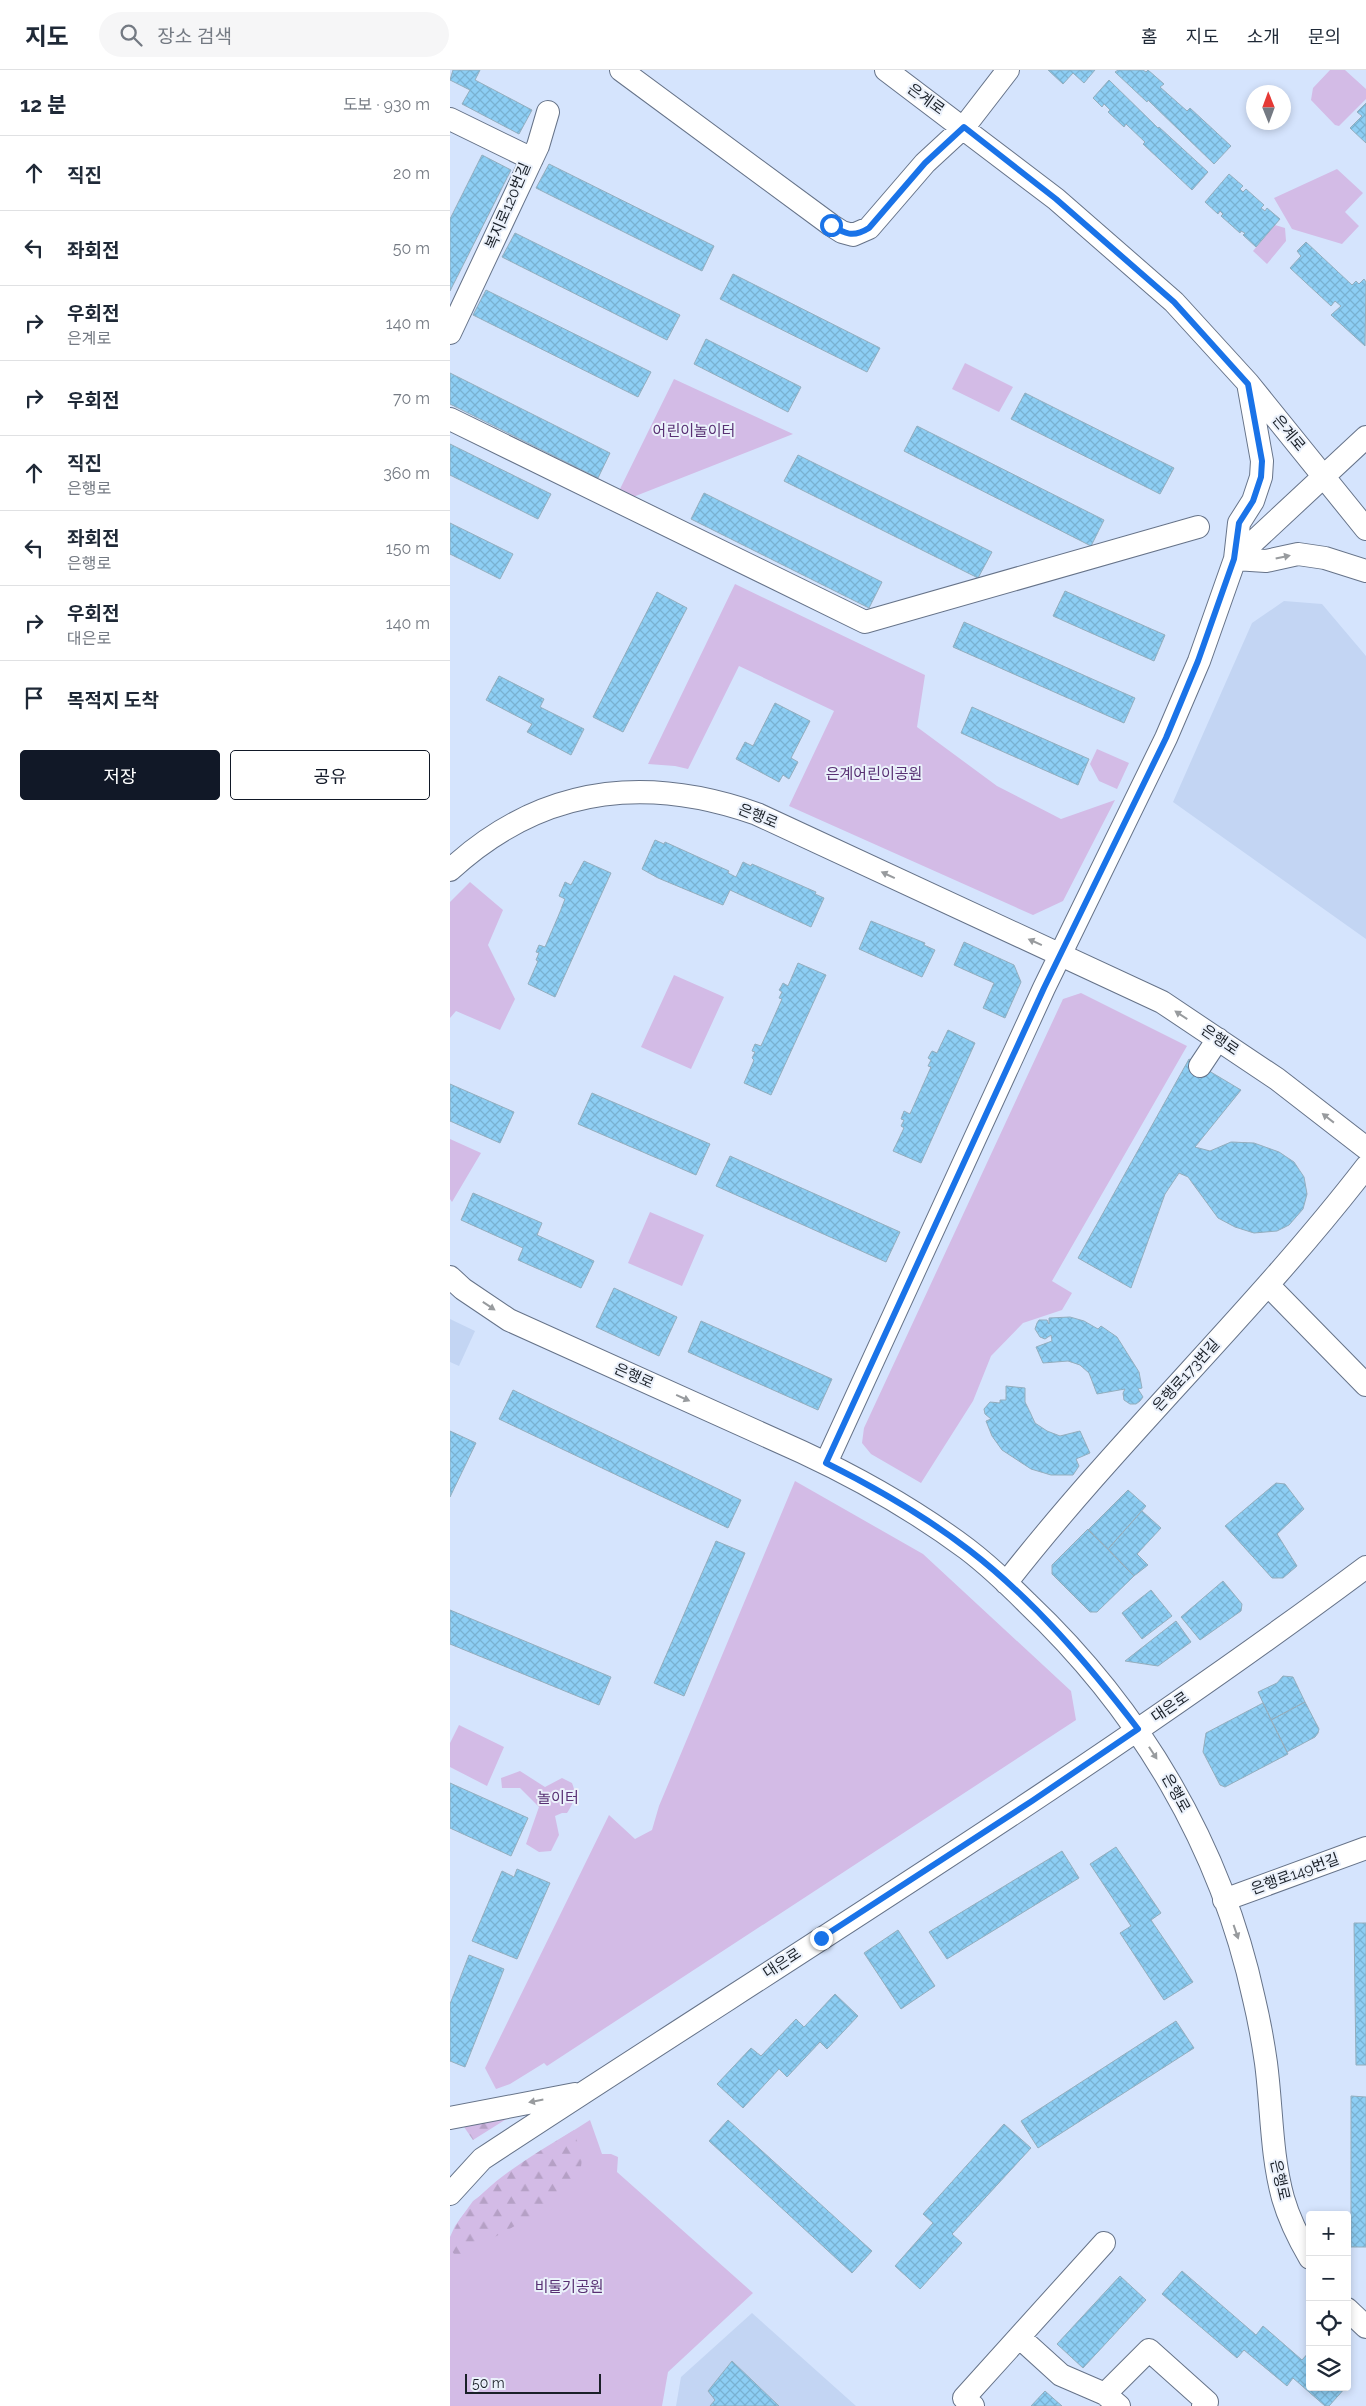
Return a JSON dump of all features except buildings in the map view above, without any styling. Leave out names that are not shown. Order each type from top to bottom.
[{"type":"street","points":[[621,70],[848,235],[858,234],[869,228],[925,163],[964,127],[1008,70]]},
{"type":"street","name":"은계로","points":[[886,70],[964,127],[1056,199],[1174,302],[1248,384],[1324,475],[1366,529]]},
{"type":"street","points":[[532,159],[548,112]]},
{"type":"street","name":"복지로120번길","points":[[450,119],[532,159],[450,333]]},
{"type":"street","points":[[826,1463],[1060,954],[1166,738],[1198,661],[1234,559],[1237,528],[1256,494],[1262,472],[1248,384]]},
{"type":"street","points":[[450,419],[865,622],[1198,527]]},
{"type":"street","points":[[1234,559],[1366,437]]},
{"type":"street","points":[[1234,559],[1266,561],[1298,554],[1325,558],[1366,572]]},
{"type":"street","name":"은행로","points":[[450,870],[495,835],[516,822],[550,808],[604,794],[686,795],[723,802],[757,814],[1162,1002],[1314,1107],[1366,1148]]},
{"type":"street","points":[[1200,1066],[1218,1039]]},
{"type":"street","name":"은행로173번길","points":[[1006,1583],[1111,1458],[1268,1284],[1366,1167]]},
{"type":"street","name":"은행로","points":[[450,1277],[463,1289],[509,1320],[826,1463],[916,1513],[969,1550],[1006,1583],[1058,1632],[1094,1672],[1138,1729],[1188,1813],[1224,1900],[1236,1933],[1257,2010],[1266,2064],[1273,2150],[1283,2199],[1309,2256]]},
{"type":"street","points":[[1268,1284],[1366,1386]]},
{"type":"street","name":"대은로","points":[[454,2183],[482,2159],[1032,1801],[1282,1630],[1366,1566]]},
{"type":"street","name":"은행로149번길","points":[[1224,1900],[1366,1848]]},
{"type":"street","points":[[450,2118],[584,2092]]},
{"type":"street","points":[[972,2406],[964,2398],[1104,2243]]},
{"type":"street","points":[[1351,2313],[1366,2327]]},
{"type":"street","points":[[1019,2337],[1061,2375],[1112,2400],[1149,2350],[1207,2402],[1203,2406]]},
{"type":"shaded area","points":[[1284,601],[1322,604],[1366,656],[1366,939],[1173,802],[1252,623]]},
{"type":"shaded area","points":[[450,1319],[475,1331],[459,1366],[450,1362]]},
{"type":"shaded area","points":[[752,2313],[856,2406],[676,2406],[681,2377]]},
{"type":"green space","points":[[1330,70],[1345,70],[1366,89],[1366,99],[1339,126],[1335,125],[1311,100],[1313,88]]},
{"type":"green space","points":[[1337,169],[1363,193],[1345,212],[1359,226],[1342,244],[1292,229],[1274,198]]},
{"type":"green space","points":[[1275,225],[1285,228],[1286,241],[1267,264],[1253,251]]},
{"type":"green space","points":[[965,363],[1013,387],[999,412],[952,389]]},
{"type":"green space","name":"어린이놀이터","points":[[674,379],[793,434],[633,497],[619,491]]},
{"type":"green space","name":"은계어린이공원","points":[[735,584],[925,675],[917,727],[997,786],[1061,819],[1115,800],[1063,901],[1033,915],[789,806],[834,711],[739,666],[688,769],[648,764]]},
{"type":"green space","points":[[1097,749],[1129,763],[1117,789],[1099,781],[1090,764]]},
{"type":"green space","points":[[470,882],[503,910],[488,945],[515,999],[500,1030],[456,1011],[450,1018],[450,902]]},
{"type":"green space","points":[[674,975],[724,997],[691,1069],[641,1047]]},
{"type":"green space","points":[[1081,993],[1187,1046],[1052,1281],[1072,1293],[1062,1310],[1023,1323],[991,1356],[973,1401],[921,1483],[871,1454],[862,1443],[864,1428],[1063,999]]},
{"type":"green space","points":[[450,1139],[481,1153],[452,1202],[450,1199]]},
{"type":"green space","points":[[650,1212],[704,1235],[682,1286],[628,1263]]},
{"type":"green space","points":[[795,1481],[923,1554],[1071,1691],[1076,1720],[547,2066],[544,2063],[510,2084],[496,2089],[485,2068],[609,1815],[635,1839],[652,1830],[659,1806]]},
{"type":"green space","points":[[459,1725],[504,1747],[487,1786],[450,1767],[450,1743]]},
{"type":"green space","name":"놀이터","points":[[520,1771],[545,1787],[562,1778],[572,1783],[574,1787],[574,1798],[567,1813],[555,1816],[559,1835],[551,1851],[539,1852],[526,1844],[539,1807],[520,1788],[502,1788],[501,1778]]},
{"type":"green space","points":[[530,2104],[473,2140],[462,2124]]},
{"type":"green space","name":"비둘기공원","points":[[590,2120],[602,2154],[611,2154],[618,2157],[617,2172],[753,2293],[668,2372],[662,2406],[450,2406],[450,2237],[455,2226],[473,2201],[543,2150]]},
{"type":"green space","points":[[574,2130],[582,2159],[580,2174],[575,2186],[552,2209],[529,2218],[484,2243],[462,2263],[450,2247],[453,2233],[460,2219],[484,2192],[512,2169]]},
{"type":"route","points":[[821,1938],[1032,1801],[1138,1729],[1094,1672],[1058,1632],[969,1550],[916,1513],[826,1463],[1044,988],[1166,738],[1198,661],[1234,559],[1237,528],[1258,489],[1262,466],[1248,384],[1174,302],[1056,199],[964,127],[925,163],[869,228],[858,234],[848,235],[831,225]]}]
